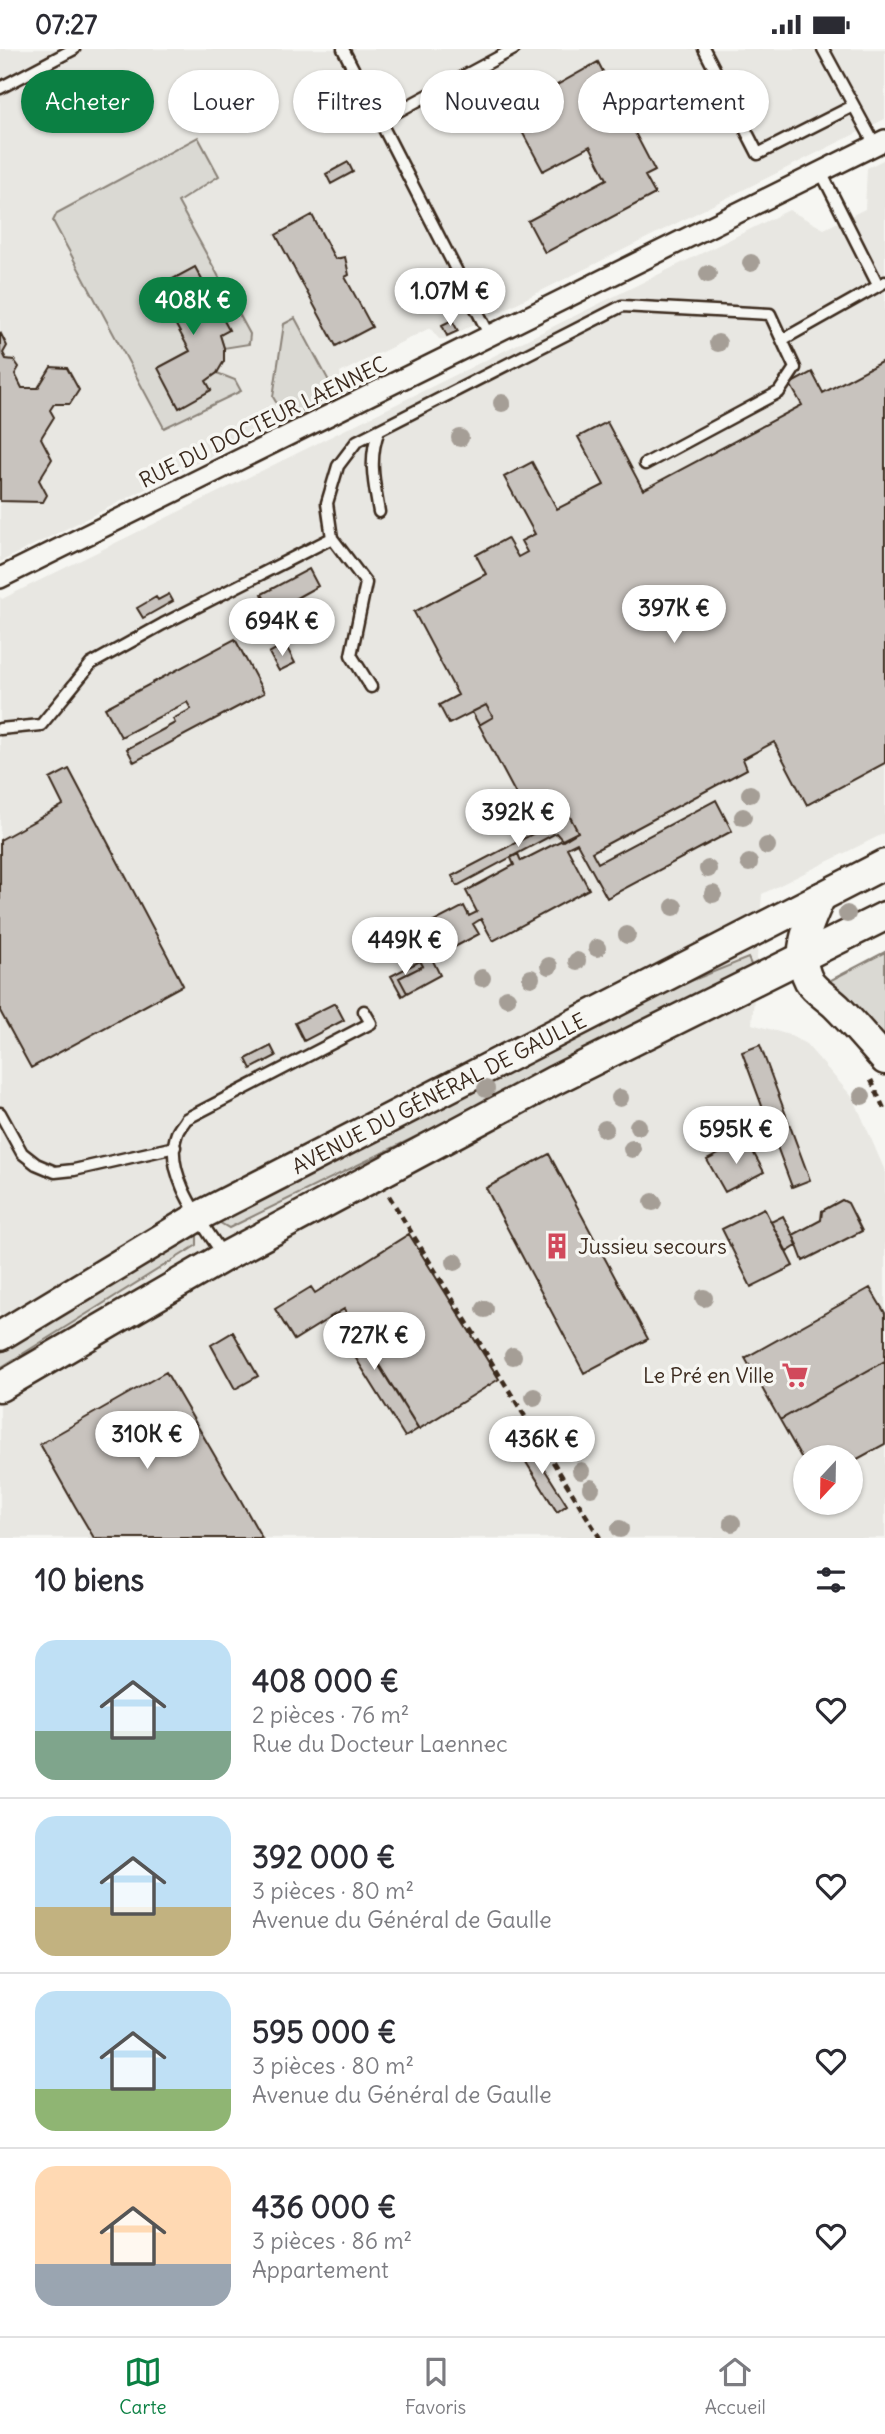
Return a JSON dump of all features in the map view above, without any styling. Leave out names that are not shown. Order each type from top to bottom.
[{"type":"main road","name":"AVENUE DU GÉNÉRAL DE GAULLE","points":[[0,1336],[199,1216],[885,864]]},
{"type":"main road","points":[[857,878],[885,892]]},
{"type":"main road","points":[[821,897],[805,933],[804,957],[810,983],[847,1018],[885,1061]]},
{"type":"main road","name":"AVENUE DU GÉNÉRAL DE GAULLE","points":[[0,1387],[224,1257],[553,1081],[885,916]]},
{"type":"street","name":"RUE DU DOCTEUR LAENNEC","points":[[0,578],[880,143]]},
{"type":"lane","points":[[0,88],[74,49]]},
{"type":"lane","points":[[343,49],[354,70]]},
{"type":"lane","points":[[406,107],[514,49]]},
{"type":"lane","points":[[704,49],[758,154],[853,106]]},
{"type":"lane","points":[[823,49],[853,106],[880,143]]},
{"type":"lane","points":[[386,133],[490,336]]},
{"type":"lane","points":[[782,340],[882,284],[821,172]]},
{"type":"lane","points":[[371,687],[351,655],[366,583],[332,538],[327,503],[338,466],[357,441],[622,306],[770,314],[795,368],[779,392],[645,464]]},
{"type":"lane","points":[[379,430],[374,442],[371,465],[379,512]]},
{"type":"lane","points":[[0,729],[41,725],[91,664],[332,538]]},
{"type":"lane","points":[[224,1257],[178,1178],[175,1147],[177,1133],[186,1119],[371,1023],[364,1011]]},
{"type":"lane","points":[[0,1113],[22,1153],[36,1164],[55,1172],[175,1147]]},
{"type":"path","points":[[385,1190],[600,1538]]},
{"type":"shaded area","points":[[0,49],[885,49],[885,119],[445,339],[439,339],[430,328],[340,373],[344,385],[339,392],[0,562]]},
{"type":"shaded area","points":[[198,137],[219,176],[178,202],[250,334],[249,344],[224,348],[220,335],[229,330],[195,267],[157,288],[190,351],[159,368],[179,407],[211,390],[206,381],[217,373],[235,380],[241,391],[164,428],[53,221],[57,213]]},
{"type":"shaded area","points":[[885,159],[885,833],[762,894],[752,1024],[789,1035],[806,1044],[854,1099],[885,1171],[885,1538],[0,1538],[0,597],[2,599],[789,210],[824,229],[865,209],[867,168]]},
{"type":"shaded area","points":[[295,318],[336,394],[295,414],[279,407],[273,397],[284,324]]},
{"type":"shaded area","points":[[885,952],[885,1043],[829,981]]},
{"type":"shaded area","points":[[748,958],[754,971],[229,1228],[217,1221],[661,993]]},
{"type":"shaded area","points":[[197,1232],[197,1245],[0,1368],[0,1347]]},
{"type":"building","points":[[598,62],[602,70],[584,70]]},
{"type":"building","points":[[578,73],[578,133],[635,133],[655,171],[645,176],[655,194],[545,253],[528,221],[607,179],[590,146],[543,171],[523,133],[564,133],[564,81]]},
{"type":"building","points":[[348,162],[353,172],[331,184],[326,174]]},
{"type":"building","points":[[312,215],[335,259],[345,257],[349,275],[345,277],[372,327],[336,346],[276,235]]},
{"type":"building","points":[[195,267],[229,330],[220,335],[224,361],[217,373],[206,381],[211,390],[179,408],[158,368],[190,351],[156,288]]},
{"type":"building","points":[[452,320],[458,331],[447,336],[442,325]]},
{"type":"building","points":[[0,332],[7,346],[3,353],[6,359],[14,360],[19,367],[15,374],[22,388],[38,388],[51,367],[67,368],[79,390],[70,404],[54,404],[50,410],[54,417],[41,438],[52,459],[39,480],[47,495],[43,502],[0,501]]},
{"type":"building","points":[[885,360],[885,763],[807,805],[774,742],[743,759],[747,769],[592,852],[598,863],[716,800],[732,831],[607,898],[577,843],[567,848],[589,889],[493,941],[481,919],[473,924],[479,934],[432,959],[440,975],[407,993],[399,978],[423,966],[407,936],[464,906],[469,916],[477,912],[466,891],[514,865],[511,858],[518,854],[521,861],[578,832],[569,815],[536,832],[479,725],[493,717],[486,705],[449,724],[439,705],[458,695],[414,612],[486,574],[476,555],[507,538],[518,557],[527,552],[521,541],[535,534],[504,477],[532,462],[557,509],[604,485],[578,437],[607,422],[643,490],[802,405],[790,384],[812,372],[823,393]]},
{"type":"building","points":[[309,569],[318,586],[271,612],[262,594]]},
{"type":"building","points":[[169,594],[173,601],[143,618],[137,608],[156,597],[158,600]]},
{"type":"building","points":[[235,639],[264,693],[134,762],[127,749],[175,723],[173,719],[191,709],[187,702],[121,737],[105,708]]},
{"type":"building","points":[[285,644],[295,663],[279,671],[269,653]]},
{"type":"building","points":[[486,705],[493,717],[479,725],[472,712]]},
{"type":"building","points":[[69,769],[183,985],[31,1068],[0,1011],[0,840],[63,805],[50,779]]},
{"type":"building","points":[[569,815],[578,832],[563,841],[556,833],[457,886],[452,876]]},
{"type":"building","points":[[420,961],[423,966],[399,978],[407,993],[402,996],[391,976]]},
{"type":"building","points":[[335,1003],[344,1020],[304,1041],[295,1023]]},
{"type":"building","points":[[760,1045],[810,1180],[792,1187],[742,1052]]},
{"type":"building","points":[[271,1046],[276,1056],[251,1069],[246,1059]]},
{"type":"building","points":[[746,1139],[764,1172],[725,1192],[707,1160]]},
{"type":"building","name":"Jussieu secours","points":[[549,1154],[648,1339],[584,1373],[486,1188]]},
{"type":"building","points":[[842,1200],[848,1203],[862,1231],[803,1261],[793,1235],[821,1220],[822,1211]]},
{"type":"building","points":[[764,1208],[793,1266],[751,1287],[722,1229]]},
{"type":"building","points":[[783,1216],[798,1245],[787,1252],[771,1222]]},
{"type":"building","points":[[409,1234],[499,1379],[419,1429],[344,1309],[294,1340],[275,1309],[311,1287],[315,1293]]},
{"type":"building","points":[[870,1288],[885,1313],[885,1361],[780,1420],[745,1358]]},
{"type":"building","points":[[344,1309],[418,1429],[405,1437],[330,1317]]},
{"type":"building","points":[[233,1332],[258,1376],[235,1389],[211,1345]]},
{"type":"building","points":[[885,1361],[885,1444],[863,1456],[863,1445],[794,1445],[780,1420]]},
{"type":"building","points":[[166,1372],[262,1538],[94,1538],[75,1506],[40,1444]]},
{"type":"building","points":[[526,1440],[567,1505],[557,1512],[516,1446]]},
{"type":"place","name":"Jussieu secours","points":[[557,1246]]},
{"type":"place","name":"Le Pré en Ville","points":[[795,1375]]}]
